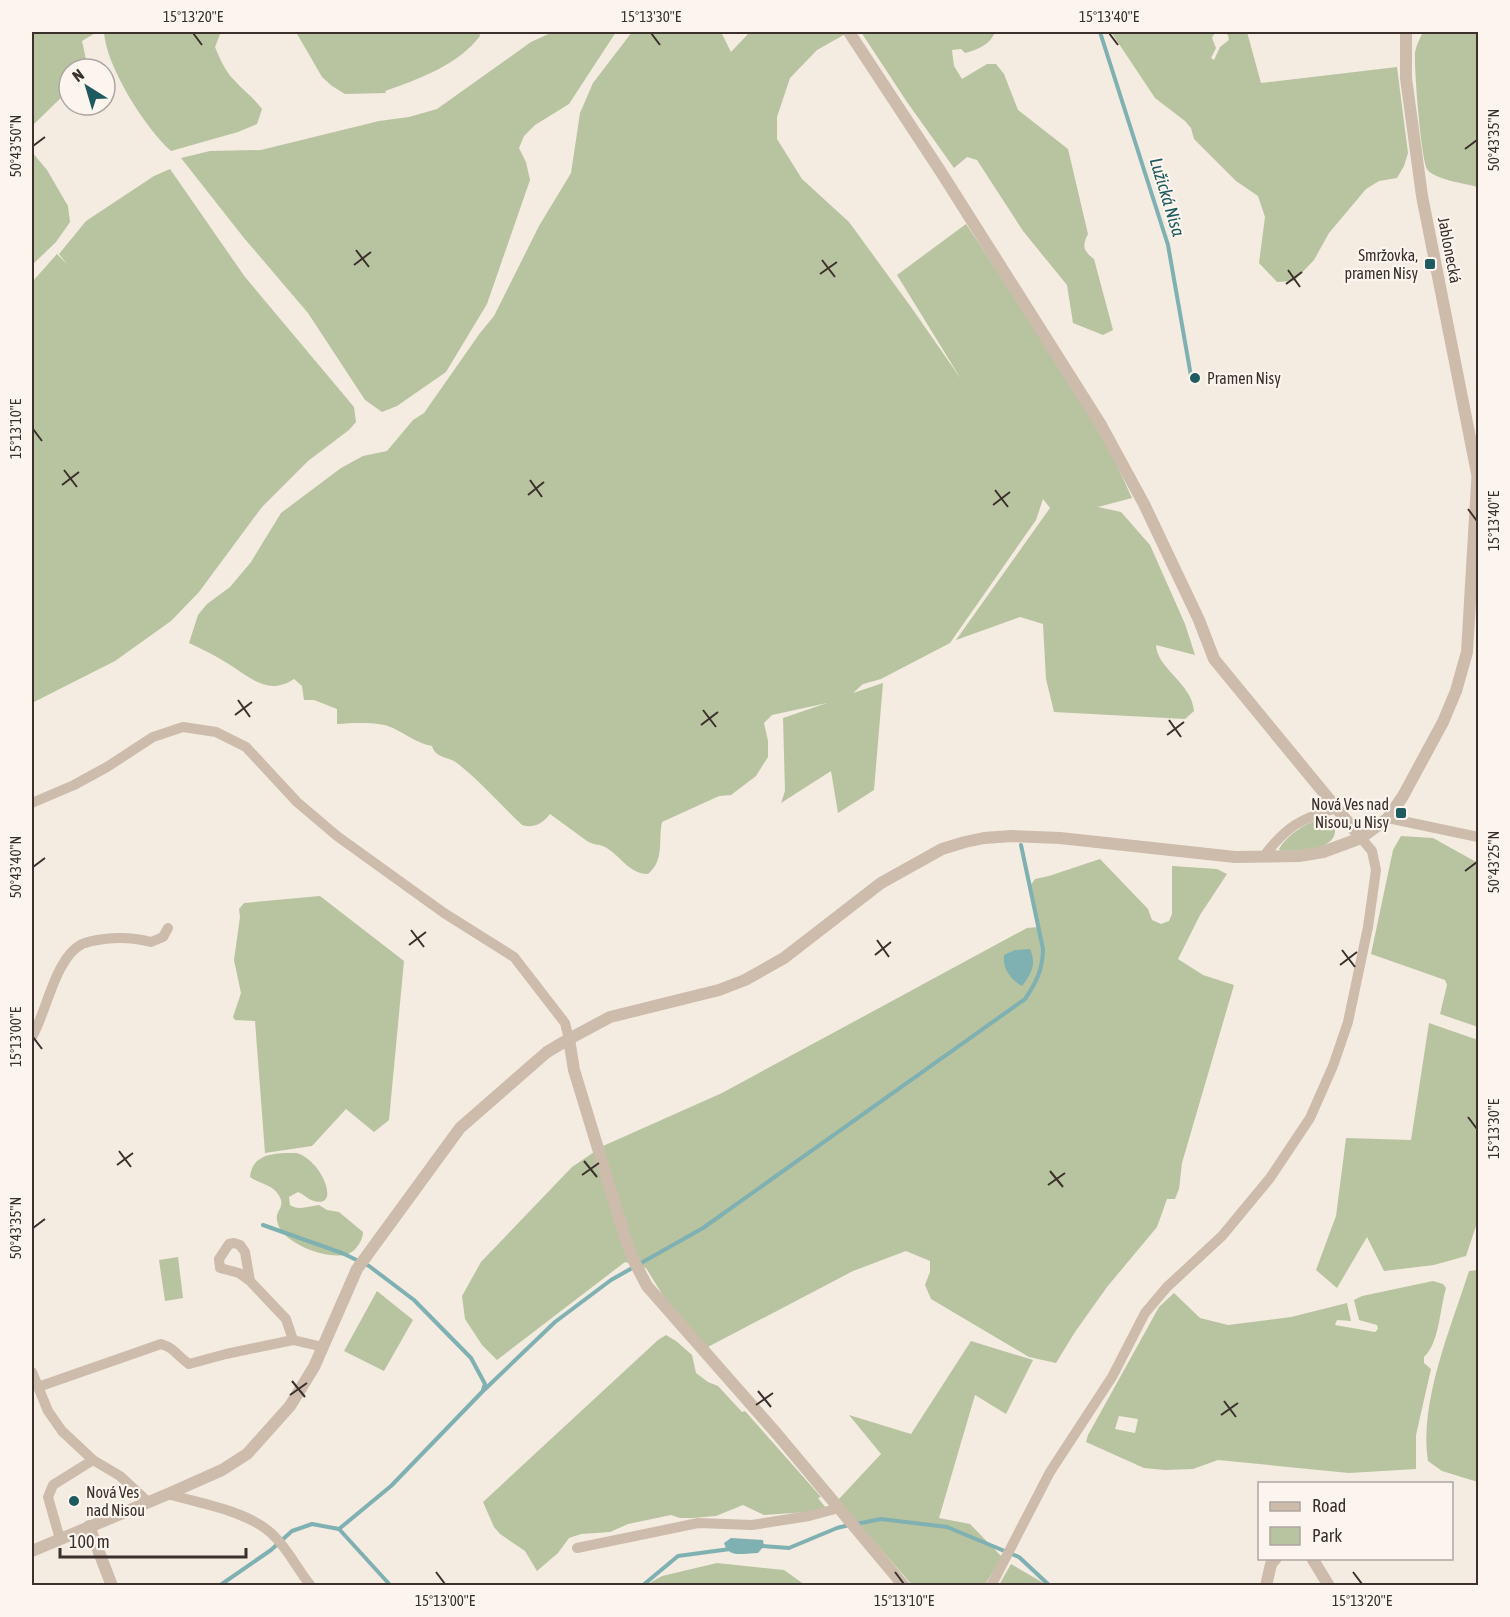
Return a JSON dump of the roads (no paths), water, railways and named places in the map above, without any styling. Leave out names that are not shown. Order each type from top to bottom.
[{"type":"street","points":[[849,32],[941,172],[1101,425],[1144,504],[1199,620],[1214,660],[1372,851],[1376,870],[1368,927],[1348,1022],[1333,1066],[1310,1118],[1270,1178],[1222,1236],[1167,1287],[1145,1313],[1112,1377],[1050,1472],[991,1586]]},
{"type":"street","name":"Jablonecká","points":[[32,1551],[222,1470],[247,1454],[290,1406],[323,1347],[357,1269],[460,1128],[547,1052],[569,1039],[610,1017],[719,990],[745,980],[784,958],[881,883],[942,849],[965,842],[1012,836],[1060,838],[1235,857],[1299,856],[1323,852],[1361,838],[1388,818],[1403,796],[1443,722],[1456,691],[1467,652],[1478,470],[1422,196],[1406,78],[1406,32]]},
{"type":"street","points":[[32,803],[74,785],[153,737],[183,727],[216,732],[246,747],[297,802],[337,836],[444,914],[514,957],[565,1023],[574,1070],[625,1237],[648,1286],[777,1434],[904,1586]]},
{"type":"street","points":[[1264,856],[1295,824],[1336,808]]},
{"type":"street","points":[[1388,818],[1479,837]]},
{"type":"street","points":[[32,1037],[39,1025],[62,964],[81,944],[116,938],[141,939],[151,942],[163,937],[168,928]]},
{"type":"street","points":[[250,1281],[286,1319],[293,1340]]},
{"type":"street","points":[[38,1387],[161,1344],[172,1347],[180,1358],[189,1364],[293,1340],[323,1347]]},
{"type":"street","points":[[32,1373],[48,1411],[62,1431],[93,1460],[120,1476],[148,1502]]},
{"type":"street","points":[[60,1539],[48,1497],[54,1485],[93,1460]]},
{"type":"street","points":[[168,1494],[238,1515],[266,1528],[310,1585]]},
{"type":"street","points":[[577,1548],[698,1523],[752,1525],[809,1516],[839,1508]]},
{"type":"street","points":[[89,1526],[112,1586]]},
{"type":"street","points":[[1266,1586],[1270,1564],[1274,1560]]},
{"type":"street","points":[[1313,1560],[1329,1586]]},
{"type":"water","points":[[1030,949],[1033,960],[1032,969],[1022,986],[1008,973],[1004,964],[1004,955],[1015,950]]},
{"type":"water","points":[[731,1538],[763,1540],[764,1546],[758,1553],[733,1553],[726,1548],[724,1543]]},
{"type":"waterway","name":"Lužická Nisa","points":[[1100,32],[1168,245],[1191,376]]},
{"type":"waterway","points":[[339,1529],[391,1486],[482,1392],[555,1322],[611,1280],[703,1228],[1025,999],[1038,976],[1043,949],[1021,845]]},
{"type":"waterway","points":[[263,1225],[342,1253],[369,1266],[414,1300],[471,1358],[485,1384],[483,1390]]},
{"type":"waterway","points":[[856,1524],[881,1519],[947,1527],[1019,1557],[1050,1586]]},
{"type":"waterway","points":[[219,1586],[271,1550],[292,1531],[312,1524],[339,1529],[391,1586]]},
{"type":"waterway","points":[[762,1546],[789,1548],[849,1525]]},
{"type":"waterway","points":[[642,1586],[678,1556],[730,1549]]},
{"type":"place","name":"Smržovka, pramen Nisy","points":[[1430,264]]},
{"type":"place","name":"Pramen Nisy","points":[[1195,378]]},
{"type":"place","name":"Nová Ves nad Nisou, u Nisy","points":[[1401,813]]},
{"type":"place","name":"Nová Ves nad Nisou","points":[[74,1501]]}]
